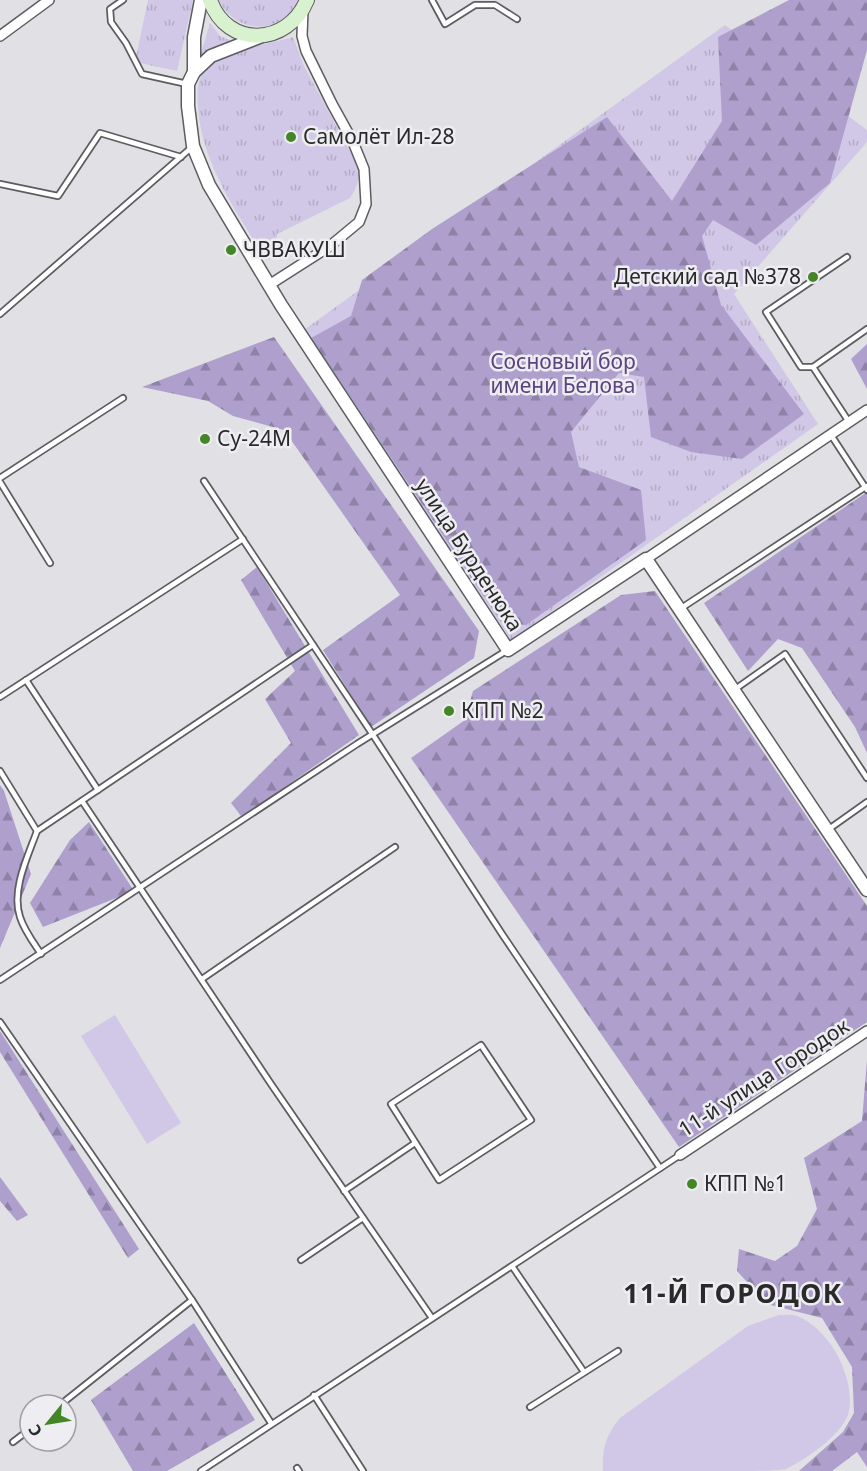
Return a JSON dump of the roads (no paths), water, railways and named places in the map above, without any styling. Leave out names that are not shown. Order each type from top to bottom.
[{"type":"main road","points":[[210,0],[213,9],[222,21],[233,30],[247,35],[262,36],[278,32],[292,23],[305,5]]},
{"type":"street","points":[[0,36],[49,0]]},
{"type":"street","points":[[189,84],[194,72],[194,37],[201,0]]},
{"type":"street","points":[[269,285],[330,246],[359,222],[366,204],[364,169],[353,142],[306,51],[302,36],[305,5]]},
{"type":"street","points":[[194,72],[211,56],[262,36]]},
{"type":"street","name":"улица Бурденюка","points":[[189,84],[188,106],[193,146],[209,185],[285,310],[508,650],[646,559]]},
{"type":"street","points":[[867,410],[646,559],[867,891]]},
{"type":"street","name":"11-й улица Городок","points":[[680,1155],[867,1031]]},
{"type":"lane","points":[[123,0],[110,9],[111,22],[126,43],[142,75],[189,84]]},
{"type":"lane","points":[[432,0],[445,24],[475,5],[495,5],[517,19]]},
{"type":"lane","points":[[0,184],[58,196],[100,133],[181,157]]},
{"type":"lane","points":[[0,314],[193,146]]},
{"type":"lane","points":[[847,257],[766,312],[801,367],[813,367],[867,329]]},
{"type":"lane","points":[[813,367],[849,422]]},
{"type":"lane","points":[[50,563],[0,480],[123,398]]},
{"type":"lane","points":[[680,609],[866,488],[831,435]]},
{"type":"lane","points":[[204,481],[373,735],[508,944],[660,1168]]},
{"type":"lane","points":[[0,697],[243,539]]},
{"type":"lane","points":[[41,954],[25,929],[17,902],[24,868],[37,831],[313,645]]},
{"type":"lane","points":[[0,980],[373,735],[508,650]]},
{"type":"lane","points":[[734,690],[785,654],[867,778]]},
{"type":"lane","points":[[26,680],[98,790]]},
{"type":"lane","points":[[0,771],[37,831]]},
{"type":"lane","points":[[82,801],[432,1318]]},
{"type":"lane","points":[[827,830],[867,802]]},
{"type":"lane","points":[[202,979],[395,848]]},
{"type":"lane","points":[[0,1022],[192,1300],[272,1424]]},
{"type":"lane","points":[[481,1045],[531,1120],[439,1180],[415,1143],[391,1104],[481,1045]]},
{"type":"lane","points":[[344,1191],[415,1143]]},
{"type":"lane","points":[[201,1471],[680,1155]]},
{"type":"lane","points":[[301,1260],[363,1218]]},
{"type":"lane","points":[[512,1266],[584,1372]]},
{"type":"lane","points":[[75,1393],[192,1300]]},
{"type":"lane","points":[[530,1407],[618,1351]]},
{"type":"lane","points":[[314,1395],[363,1471]]},
{"type":"lane","points":[[13,1442],[18,1438]]},
{"type":"place","name":"Самолёт Ил-28","points":[[291,137]]},
{"type":"place","name":"ЧВВАКУШ","points":[[231,250]]},
{"type":"place","name":"Детский сад №378","points":[[813,277]]},
{"type":"place","name":"Су-24М","points":[[205,439]]},
{"type":"place","name":"КПП №2","points":[[449,711]]},
{"type":"place","name":"КПП №1","points":[[692,1184]]},
{"type":"district","name":"11-Й ГОРОДОК","points":[[733,1294]]},
{"type":"park label","name":"Сосновый бор имени Белова","points":[[563,374]]}]
